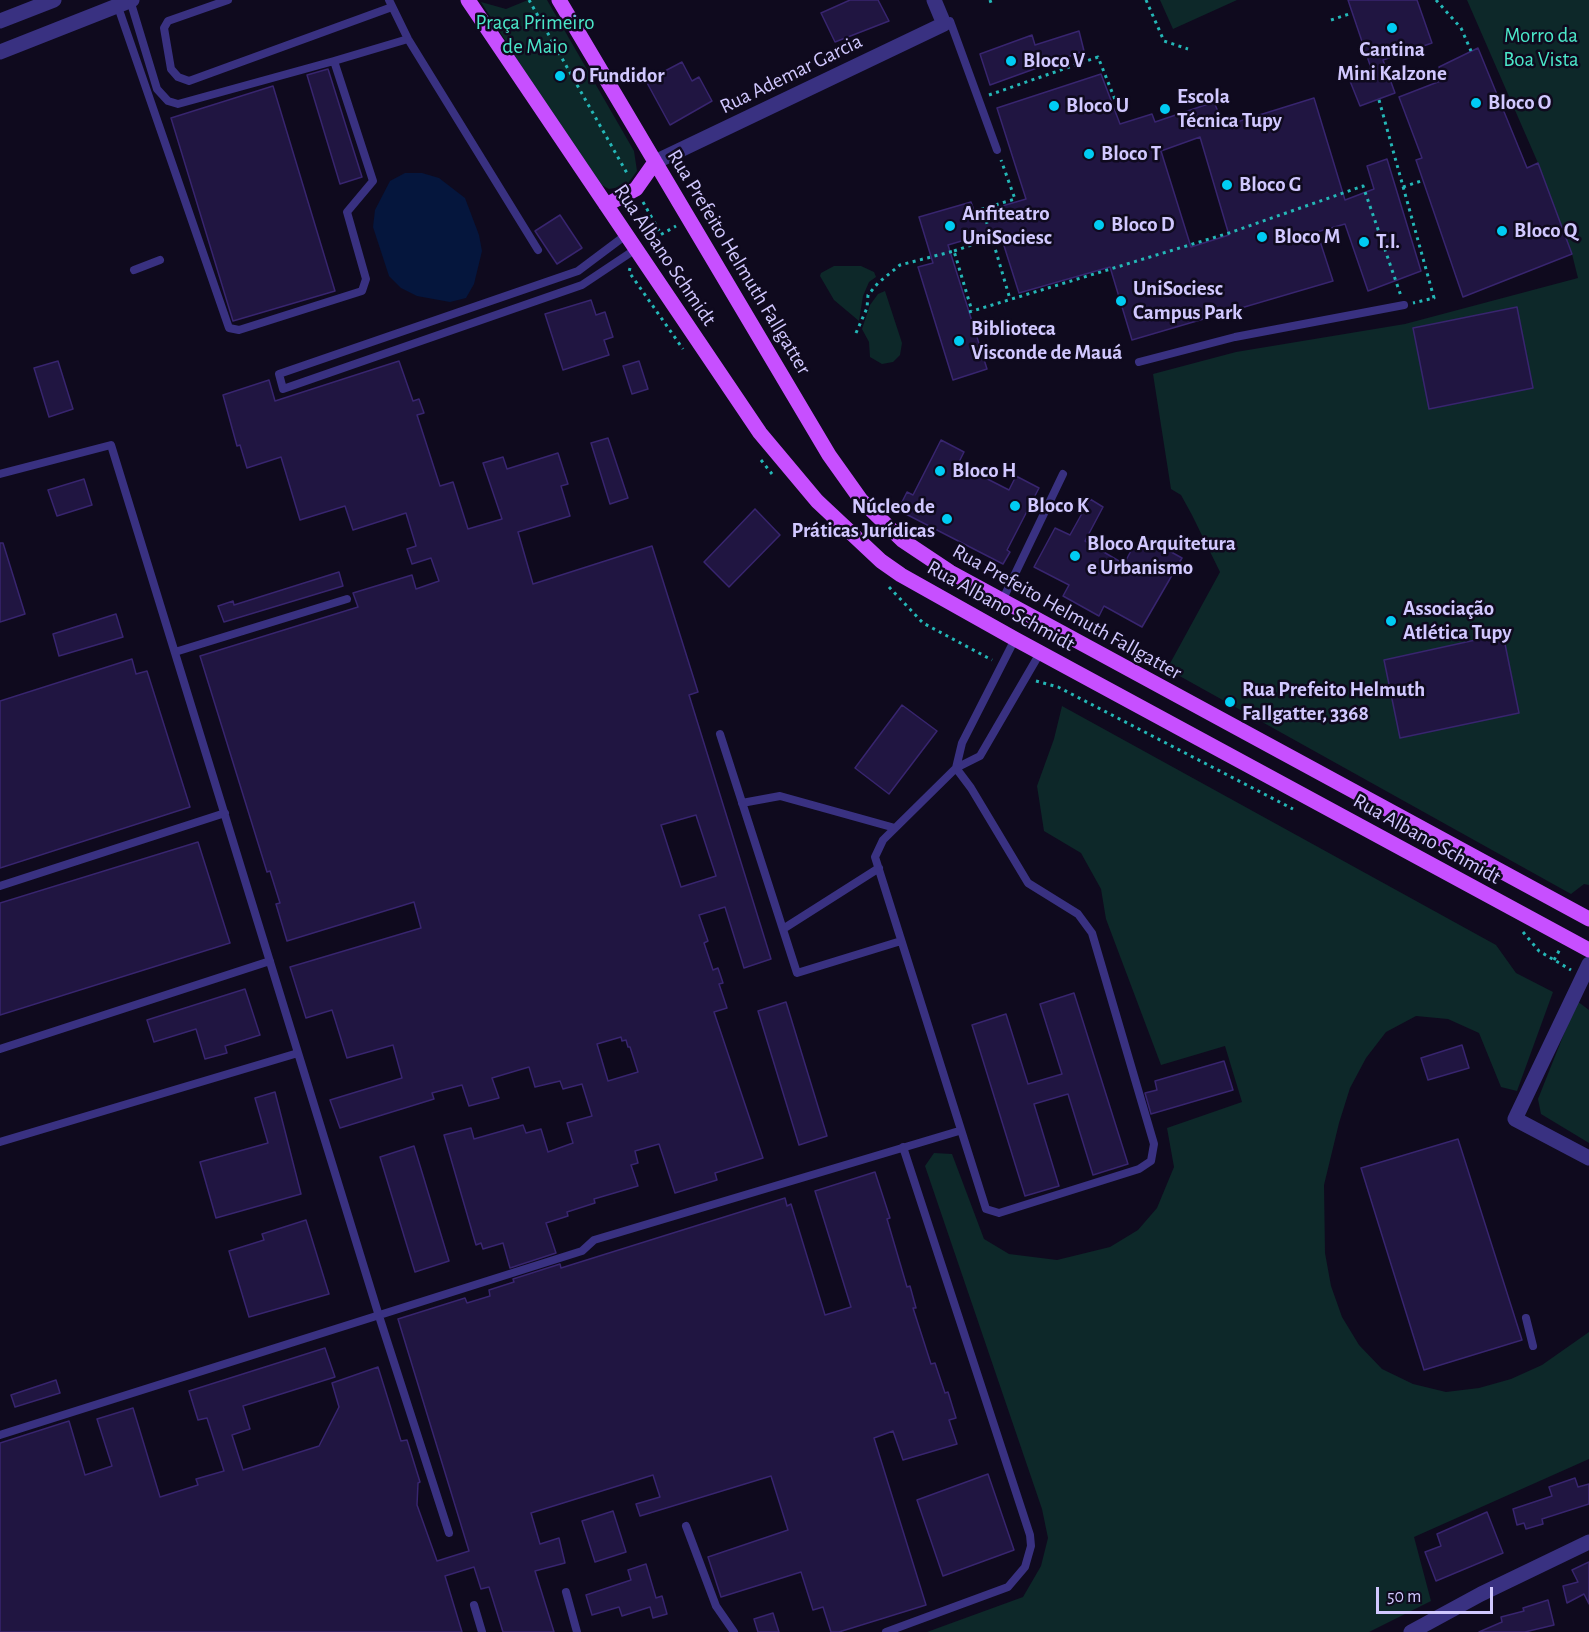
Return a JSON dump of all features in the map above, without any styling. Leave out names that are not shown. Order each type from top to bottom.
[{"type":"main road","name":"Rua Albano Schmidt","points":[[468,0],[744,410],[774,451],[817,501],[867,548],[901,575],[1040,653],[1589,950]]},
{"type":"main road","name":"Rua Prefeito Helmuth Fallgatter","points":[[560,0],[829,455],[861,500],[920,554],[1589,919]]},
{"type":"main road","points":[[606,205],[636,189],[656,162]]},
{"type":"street","points":[[0,21],[54,0]]},
{"type":"street","points":[[934,0],[947,22]]},
{"type":"street","points":[[2,46],[125,1]]},
{"type":"street","name":"Rua Ademar Garcia","points":[[656,162],[947,22]]},
{"type":"street","points":[[1589,964],[1515,1119],[1589,1158]]},
{"type":"street","points":[[1411,1632],[1481,1594],[1589,1542]]},
{"type":"lane","points":[[228,0],[168,21],[164,28],[171,69],[178,77],[189,81],[390,3],[408,39],[538,250]]},
{"type":"lane","points":[[125,1],[157,89],[168,101],[178,104],[408,39]]},
{"type":"lane","points":[[125,1],[229,328],[239,330],[362,291],[366,279],[347,212],[373,181],[334,61]]},
{"type":"lane","points":[[947,22],[979,98],[997,150]]},
{"type":"lane","points":[[626,235],[578,271],[279,374],[283,389],[582,285],[636,249]]},
{"type":"lane","points":[[134,270],[160,260]]},
{"type":"lane","points":[[1139,362],[1234,338],[1404,305]]},
{"type":"lane","points":[[0,474],[111,445],[379,1316],[449,1533]]},
{"type":"lane","points":[[1002,600],[1063,474]]},
{"type":"lane","points":[[175,652],[347,599]]},
{"type":"lane","points":[[956,768],[962,743],[1015,639]]},
{"type":"lane","points":[[956,768],[971,788],[1028,883],[1078,914],[1092,933],[1154,1144],[1151,1161],[1139,1169],[999,1213],[986,1209],[959,1131],[875,857],[883,840],[956,768],[980,756],[1040,653]]},
{"type":"lane","points":[[720,735],[797,973],[901,941]]},
{"type":"lane","points":[[742,803],[780,796],[895,828]]},
{"type":"lane","points":[[0,886],[225,813]]},
{"type":"lane","points":[[783,929],[879,868]]},
{"type":"lane","points":[[0,1049],[270,961]]},
{"type":"lane","points":[[0,1142],[298,1053]]},
{"type":"lane","points":[[0,1435],[582,1251],[594,1240],[959,1131]]},
{"type":"lane","points":[[886,1632],[1008,1587],[1025,1567],[1031,1546],[1030,1535],[903,1147]]},
{"type":"lane","points":[[1526,1318],[1533,1346]]},
{"type":"lane","points":[[686,1526],[716,1606],[734,1632]]},
{"type":"lane","points":[[566,1592],[577,1632]]},
{"type":"lane","points":[[474,1605],[483,1632]]},
{"type":"path","points":[[529,0],[662,234]]},
{"type":"path","points":[[1146,0],[1164,41],[1188,49]]},
{"type":"path","points":[[1436,0],[1461,28],[1471,51]]},
{"type":"path","points":[[1331,20],[1352,13]]},
{"type":"path","points":[[979,98],[1098,57],[1118,107]]},
{"type":"path","points":[[954,251],[971,312],[1228,233],[1363,186],[1404,305],[1434,298],[1379,100]]},
{"type":"path","points":[[997,150],[1015,199],[982,209],[1010,299]]},
{"type":"path","points":[[1403,187],[1424,180]]},
{"type":"path","points":[[636,249],[689,219]]},
{"type":"path","points":[[856,333],[867,308],[868,295],[878,283],[900,265],[992,238]]},
{"type":"green space","name":"Praça Primeiro de Maio","points":[[528,0],[547,0],[634,151],[637,171],[626,186],[609,189],[594,181],[481,2],[506,9]]},
{"type":"green space","points":[[1160,0],[1237,0],[1173,29]]},
{"type":"green space","name":"Associação Atlética Tupy","points":[[1467,0],[1589,0],[1589,885],[1584,884],[1571,894],[1167,669],[1220,572],[1181,495],[1171,489],[1153,374],[1236,352],[1405,324],[1578,278],[1572,254],[1538,163]]},
{"type":"green space","points":[[834,266],[861,266],[874,272],[876,277],[869,282],[863,296],[859,321],[834,300],[820,276],[821,273]]},
{"type":"green space","points":[[885,291],[902,343],[900,355],[893,362],[882,364],[870,357],[869,342],[862,329],[870,305],[878,294]]},
{"type":"green space","points":[[1062,706],[1496,945],[1516,973],[1553,992],[1517,1091],[1501,1087],[1479,1033],[1448,1019],[1416,1016],[1386,1032],[1366,1058],[1350,1088],[1339,1123],[1324,1185],[1325,1253],[1331,1286],[1342,1317],[1359,1345],[1382,1369],[1413,1384],[1446,1392],[1479,1388],[1511,1379],[1542,1365],[1589,1332],[1589,1459],[1414,1537],[1431,1601],[1369,1632],[927,1632],[1023,1597],[1041,1566],[1048,1538],[1042,1509],[925,1166],[934,1153],[952,1154],[984,1239],[1009,1254],[1057,1260],[1110,1247],[1138,1230],[1157,1208],[1174,1167],[1167,1128],[1242,1102],[1225,1046],[1161,1065],[1106,919],[1101,889],[1081,853],[1044,831],[1037,786],[1054,739]]},
{"type":"green space","points":[[1577,1001],[1589,1010],[1589,1143],[1541,1114],[1538,1099]]},
{"type":"water","points":[[405,173],[422,173],[439,178],[465,198],[479,235],[482,251],[474,284],[466,298],[450,302],[417,296],[401,288],[389,276],[373,227],[375,210],[390,181]]},
{"type":"building","points":[[850,0],[878,0],[889,21],[835,42],[821,13]]},
{"type":"building","name":"Cantina Mini Kalzone","points":[[1348,0],[1417,0],[1432,43],[1383,60],[1395,93],[1360,106],[1348,76],[1371,68]]},
{"type":"building","name":"Bloco V","points":[[1079,31],[1084,51],[990,85],[980,54],[1032,35],[1035,45]]},
{"type":"building","points":[[1478,48],[1527,168],[1538,163],[1572,254],[1463,297],[1416,160],[1422,158],[1399,97],[1443,80],[1439,67]]},
{"type":"building","points":[[682,62],[692,81],[699,77],[712,101],[670,125],[646,81]]},
{"type":"building","points":[[328,69],[362,177],[340,184],[307,75]]},
{"type":"building","points":[[1101,74],[1120,124],[1152,114],[1155,122],[1214,102],[1224,126],[1314,98],[1345,200],[1374,189],[1367,166],[1387,159],[1421,271],[1368,291],[1345,224],[1317,232],[1333,281],[1132,340],[1110,267],[1019,293],[999,230],[948,245],[987,369],[953,380],[918,267],[933,263],[919,217],[971,202],[975,214],[1026,199],[997,108]],"holes":[[[1200,137],[1229,235],[1191,247],[1161,151]]]},
{"type":"building","points":[[273,86],[335,291],[233,321],[171,118]]},
{"type":"building","points":[[560,215],[582,248],[557,264],[535,231]]},
{"type":"building","points":[[591,300],[596,315],[605,312],[613,337],[604,340],[609,355],[563,370],[545,314]]},
{"type":"building","points":[[1517,307],[1533,388],[1429,409],[1413,328]]},
{"type":"building","points":[[58,361],[73,409],[49,417],[34,368]]},
{"type":"building","points":[[399,361],[413,401],[419,399],[424,413],[417,415],[440,486],[453,482],[468,529],[502,519],[483,463],[503,457],[507,469],[558,453],[568,484],[561,486],[570,516],[518,532],[533,584],[652,546],[698,692],[689,695],[771,959],[744,968],[725,907],[699,915],[708,941],[704,943],[713,970],[718,968],[723,983],[719,984],[727,1008],[714,1012],[763,1158],[715,1173],[717,1180],[675,1193],[659,1144],[635,1151],[638,1163],[631,1165],[638,1186],[594,1199],[595,1203],[567,1212],[568,1216],[546,1223],[556,1253],[510,1268],[503,1243],[483,1249],[481,1243],[476,1245],[444,1135],[471,1128],[474,1139],[523,1125],[526,1133],[541,1129],[548,1152],[573,1143],[567,1123],[592,1116],[582,1084],[563,1089],[560,1081],[535,1087],[529,1067],[492,1078],[499,1098],[469,1106],[462,1085],[432,1093],[434,1099],[340,1128],[330,1100],[402,1078],[393,1045],[347,1058],[332,1010],[306,1018],[290,967],[421,928],[414,902],[287,941],[276,904],[280,903],[270,871],[267,872],[200,656],[358,607],[353,593],[412,575],[416,589],[439,581],[431,558],[412,564],[407,549],[416,546],[406,513],[353,530],[345,506],[300,520],[281,457],[247,468],[240,445],[237,446],[223,395],[269,380],[275,401]],"holes":[[[696,815],[716,876],[681,887],[661,825]],[[621,1037],[622,1041],[626,1040],[630,1047],[638,1072],[608,1081],[597,1044]]]},
{"type":"building","points":[[639,361],[648,389],[632,394],[623,366]]},
{"type":"building","points":[[608,438],[628,498],[610,504],[591,443]]},
{"type":"building","points":[[941,440],[964,452],[958,464],[1009,490],[1016,476],[1039,488],[1007,550],[1010,552],[1003,564],[898,510],[907,492],[913,495]]},
{"type":"building","points":[[84,479],[92,505],[57,516],[48,490]]},
{"type":"building","points":[[1090,499],[1103,507],[1085,541],[1124,564],[1133,547],[1137,550],[1144,537],[1182,558],[1142,627],[1104,606],[1099,616],[1063,596],[1069,585],[1034,567],[1055,528],[1070,535]]},
{"type":"building","points":[[755,509],[780,535],[729,587],[704,562]]},
{"type":"building","points":[[0,543],[3,543],[25,614],[0,622]]},
{"type":"building","points":[[339,572],[343,586],[224,622],[218,606],[233,601],[234,605]]},
{"type":"building","points":[[116,614],[123,637],[59,656],[53,634]]},
{"type":"building","points":[[1503,634],[1519,713],[1400,738],[1384,660]]},
{"type":"building","points":[[132,659],[136,674],[147,671],[190,807],[0,868],[0,701]]},
{"type":"building","points":[[902,705],[937,731],[889,794],[855,768]]},
{"type":"building","points":[[198,842],[230,943],[0,1015],[0,903]]},
{"type":"building","points":[[245,989],[260,1035],[225,1046],[227,1053],[205,1059],[196,1029],[154,1042],[147,1020]]},
{"type":"building","points":[[1074,993],[1128,1164],[1093,1175],[1068,1094],[1034,1104],[1059,1186],[1025,1196],[972,1025],[1006,1014],[1028,1084],[1062,1074],[1040,1004]]},
{"type":"building","points":[[786,1002],[827,1136],[799,1145],[758,1011]]},
{"type":"building","points":[[1462,1045],[1469,1068],[1428,1080],[1421,1058]]},
{"type":"building","points":[[1224,1061],[1233,1090],[1151,1114],[1145,1093],[1157,1090],[1155,1081]]},
{"type":"building","points":[[275,1092],[301,1194],[216,1218],[200,1162],[268,1143],[255,1098]]},
{"type":"building","points":[[1458,1139],[1522,1340],[1424,1370],[1361,1168]]},
{"type":"building","points":[[414,1146],[449,1261],[415,1272],[380,1157]]},
{"type":"building","points":[[875,1172],[931,1364],[935,1363],[945,1393],[948,1392],[956,1418],[949,1420],[957,1444],[903,1460],[893,1431],[874,1438],[926,1605],[839,1632],[831,1632],[823,1607],[813,1610],[801,1572],[721,1597],[708,1557],[788,1530],[771,1476],[640,1516],[636,1504],[660,1497],[653,1475],[531,1513],[540,1544],[559,1538],[565,1563],[535,1571],[554,1632],[503,1632],[489,1587],[481,1589],[474,1567],[445,1576],[462,1632],[0,1632],[0,1443],[69,1421],[85,1475],[112,1466],[97,1419],[133,1408],[160,1497],[198,1485],[196,1479],[224,1471],[207,1418],[198,1420],[189,1391],[325,1348],[335,1377],[243,1406],[250,1429],[232,1435],[243,1470],[319,1446],[339,1407],[332,1383],[378,1367],[401,1441],[407,1440],[420,1482],[418,1483],[417,1505],[437,1561],[469,1551],[398,1319],[465,1298],[467,1303],[490,1296],[489,1290],[514,1282],[513,1279],[560,1264],[561,1268],[785,1198],[787,1206],[791,1204],[825,1315],[851,1307],[815,1191]]},
{"type":"building","points":[[306,1220],[329,1294],[249,1317],[229,1251],[264,1240],[262,1234]]},
{"type":"building","points":[[56,1380],[60,1393],[15,1407],[11,1395]]},
{"type":"building","points":[[988,1474],[1014,1550],[943,1576],[917,1500]]},
{"type":"building","points":[[1575,1478],[1578,1487],[1589,1484],[1589,1504],[1542,1519],[1543,1524],[1526,1529],[1524,1523],[1517,1525],[1513,1509],[1552,1496],[1549,1487]]},
{"type":"building","points":[[613,1511],[626,1552],[595,1562],[582,1521]]},
{"type":"building","points":[[1487,1512],[1503,1553],[1436,1581],[1425,1552],[1441,1546],[1437,1534]]},
{"type":"building","points":[[1589,1562],[1589,1604],[1584,1594],[1567,1603],[1563,1586],[1578,1582],[1572,1570]]},
{"type":"building","points":[[646,1564],[656,1598],[662,1596],[667,1614],[653,1618],[650,1607],[622,1616],[619,1607],[592,1615],[586,1595],[631,1580],[628,1570]]},
{"type":"building","points":[[1548,1600],[1554,1625],[1525,1632],[1479,1632],[1502,1622],[1501,1617],[1524,1611],[1523,1608]]},
{"type":"building","points":[[773,1613],[779,1632],[758,1632],[754,1619]]},
{"type":"place","name":"Cantina Mini Kalzone","points":[[1392,28]]},
{"type":"place","name":"Bloco V","points":[[1011,61]]},
{"type":"place","name":"O Fundidor","points":[[560,76]]},
{"type":"place","name":"Bloco O","points":[[1476,103]]},
{"type":"place","name":"Bloco U","points":[[1054,106]]},
{"type":"place","name":"Escola Técnica Tupy","points":[[1165,109]]},
{"type":"place","name":"Bloco T","points":[[1089,154]]},
{"type":"place","name":"Bloco G","points":[[1227,185]]},
{"type":"place","name":"Bloco D","points":[[1099,225]]},
{"type":"place","name":"Anfiteatro UniSociesc","points":[[950,226]]},
{"type":"place","name":"Bloco Q","points":[[1502,231]]},
{"type":"place","name":"Bloco M","points":[[1262,237]]},
{"type":"place","name":"T.I.","points":[[1364,242]]},
{"type":"place","name":"UniSociesc Campus Park","points":[[1121,301]]},
{"type":"place","name":"Biblioteca Visconde de Mauá","points":[[959,341]]},
{"type":"place","name":"Bloco H","points":[[940,471]]},
{"type":"place","name":"Bloco K","points":[[1015,506]]},
{"type":"place","name":"Núcleo de Práticas Jurídicas","points":[[947,519]]},
{"type":"place","name":"Bloco Arquitetura e Urbanismo","points":[[1075,556]]},
{"type":"place","name":"Associação Atlética Tupy","points":[[1391,621]]},
{"type":"place","name":"Rua Prefeito Helmuth Fallgatter, 3368","points":[[1230,702]]},
{"type":"park label","name":"Morro da Boa Vista","points":[[1541,48]]}]
